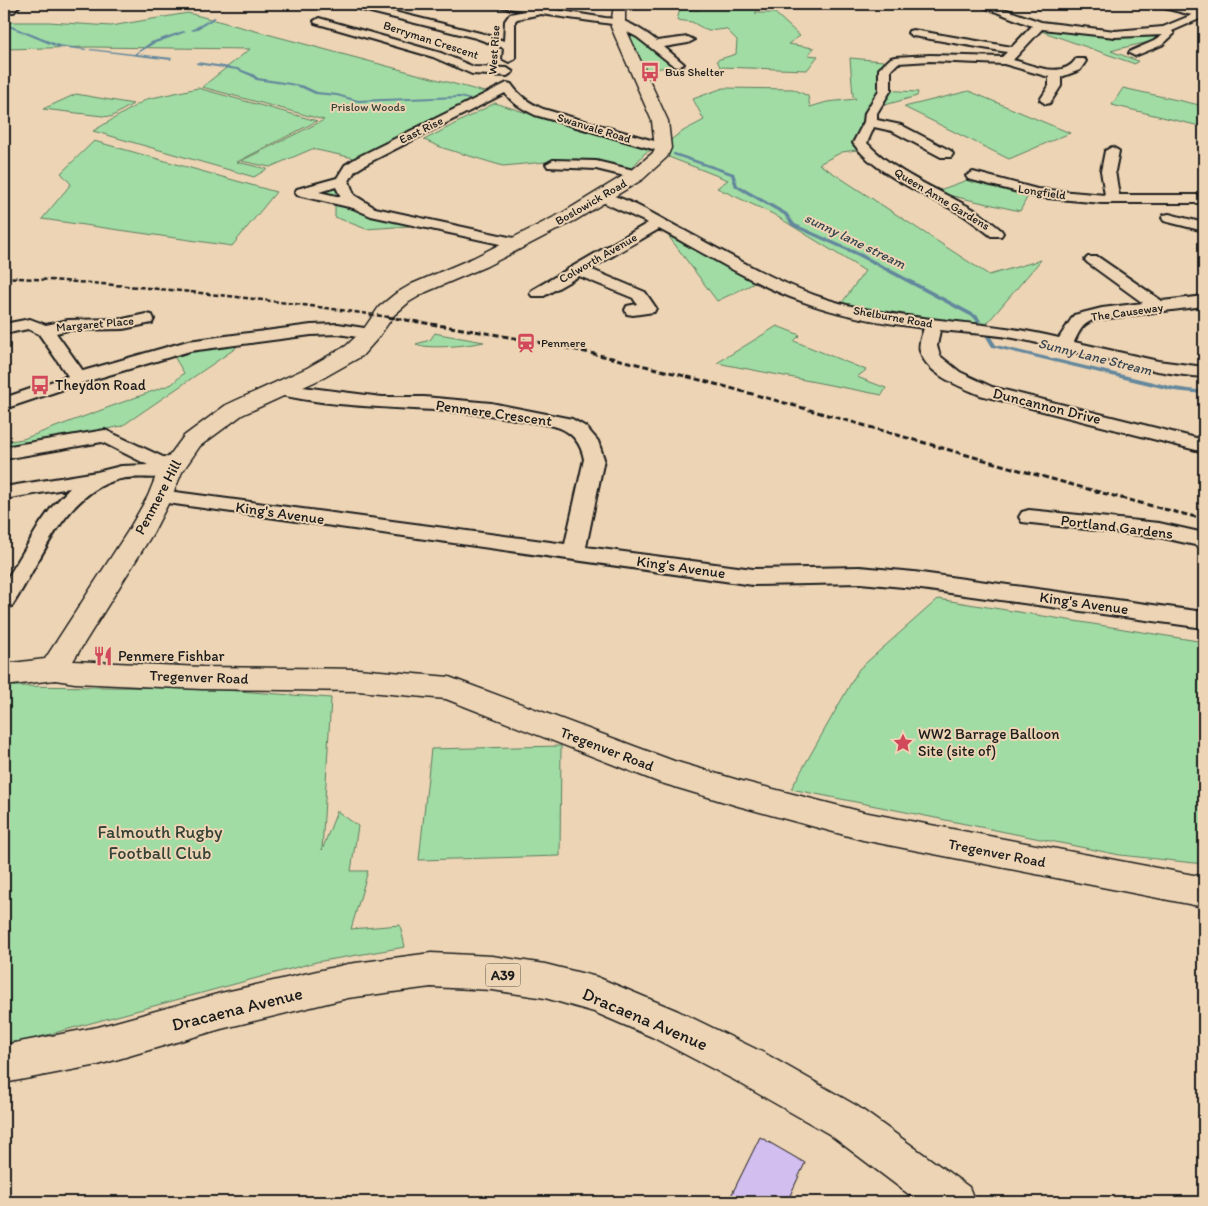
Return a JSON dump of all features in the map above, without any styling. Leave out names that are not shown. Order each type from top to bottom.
[{"type":"street","points":[[350,4],[480,36],[510,47]]},
{"type":"street","points":[[503,4],[624,24],[655,45],[678,64]]},
{"type":"street","points":[[503,4],[512,11],[514,16]]},
{"type":"street","points":[[623,4],[617,22],[660,121],[663,148]]},
{"type":"street","points":[[982,4],[1039,25],[1114,34],[1163,30],[1175,27],[1203,13]]},
{"type":"street","points":[[1160,4],[1203,13]]},
{"type":"street","name":"West Rise","points":[[506,87],[511,31],[510,21],[514,16],[523,13],[545,12]]},
{"type":"street","name":"Berryman Crescent","points":[[319,21],[437,55],[472,70],[507,72]]},
{"type":"street","points":[[1005,61],[1039,25]]},
{"type":"street","points":[[1135,53],[1168,37],[1169,34],[1163,30]]},
{"type":"street","points":[[480,36],[511,31]]},
{"type":"street","points":[[913,34],[1014,50]]},
{"type":"street","points":[[655,45],[688,40]]},
{"type":"street","name":"Queen Anne Gardens","points":[[996,233],[969,213],[926,192],[871,155],[860,143],[870,122],[871,113],[885,90],[885,69],[895,60],[930,58],[1005,61],[1055,75]]},
{"type":"street","points":[[1046,100],[1055,86],[1055,75],[1076,68],[1080,61]]},
{"type":"street","name":"Swanvale Road","points":[[506,87],[514,97],[526,106]]},
{"type":"street","name":"East Rise","points":[[342,181],[350,168],[363,160],[506,87]]},
{"type":"street","name":"Swanvale Road","points":[[490,96],[596,130],[663,148]]},
{"type":"street","points":[[870,122],[896,128],[946,154]]},
{"type":"street","name":"Boslowick Road","points":[[374,327],[386,310],[402,298],[570,216],[637,175],[661,154],[663,148]]},
{"type":"street","points":[[1112,151],[1108,171],[1113,199]]},
{"type":"street","points":[[553,164],[596,165],[637,175]]},
{"type":"street","name":"Longfield","points":[[973,176],[1037,193],[1113,199],[1204,199]]},
{"type":"street","points":[[354,204],[346,194],[342,181],[302,192],[354,204],[376,213],[420,224],[518,243]]},
{"type":"street","name":"Shelburne Road","points":[[602,197],[658,224],[736,266],[794,293],[838,308],[933,324],[983,328],[1022,335],[1134,363],[1204,372]]},
{"type":"street","points":[[1169,218],[1204,227]]},
{"type":"street","name":"Colworth Avenue","points":[[538,293],[658,224]]},
{"type":"street","points":[[1093,260],[1160,306]]},
{"type":"street","points":[[577,269],[639,296],[648,308],[633,310]]},
{"type":"street","name":"The Causeway","points":[[1064,346],[1072,329],[1081,318],[1204,301]]},
{"type":"street","name":"Margaret Place","points":[[45,330],[68,325],[124,324],[146,319]]},
{"type":"street","name":"Margaret Place","points":[[4,329],[30,324],[45,330],[78,378]]},
{"type":"street","name":"Duncannon Drive","points":[[933,324],[928,350],[936,362],[969,383],[986,391],[1204,446]]},
{"type":"street","points":[[4,404],[78,378],[188,346],[310,330],[374,327]]},
{"type":"street","name":"Penmere Hill","points":[[56,669],[61,656],[140,533],[160,496],[173,466],[192,441],[234,410],[345,356],[360,346],[374,327]]},
{"type":"street","name":"Penmere Crescent","points":[[279,389],[382,403],[424,403],[491,409],[565,423],[579,431],[592,445],[594,459],[574,553]]},
{"type":"street","points":[[4,453],[106,436],[160,463],[173,466]]},
{"type":"street","points":[[4,494],[126,472],[173,466]]},
{"type":"street","points":[[4,600],[49,527],[72,497],[87,484],[105,476]]},
{"type":"street","name":"King's Avenue","points":[[160,496],[754,577],[860,575],[914,580],[1204,620]]},
{"type":"street","name":"Portland Gardens","points":[[1030,517],[1159,530],[1204,540]]},
{"type":"street","name":"Tregenver Road","points":[[4,675],[56,669],[75,672],[202,678],[358,680],[449,688],[669,773],[738,793],[863,826],[1204,892]]},
{"type":"street","name":"Dracaena Avenue","points":[[4,1064],[98,1046],[221,1011],[348,981],[431,970],[492,973],[546,981],[597,995],[673,1028],[750,1067],[843,1120],[954,1202]]},
{"type":"green space","points":[[701,4],[762,4],[764,6],[755,13],[775,13],[800,36],[788,44],[814,48],[808,55],[818,56],[807,70],[720,67],[717,60],[736,54],[737,40],[726,29],[708,31],[692,22],[677,20],[680,9],[699,10]]},
{"type":"green space","name":"Prislow Woods","points":[[188,13],[492,94],[363,160],[312,149],[270,167],[241,161],[324,120],[202,87],[250,49],[90,47],[4,49],[4,22],[49,22],[111,26]]},
{"type":"green space","points":[[620,25],[648,43],[674,66],[642,71]]},
{"type":"green space","points":[[1042,27],[1096,35],[1160,32],[1166,36],[1111,51],[1138,61],[1135,64],[1038,30]]},
{"type":"green space","points":[[850,58],[883,61],[882,90],[918,92],[917,96],[867,110],[853,144],[857,150],[842,152],[819,164],[989,275],[1041,260],[983,328],[838,308],[865,271],[773,214],[717,188],[728,180],[661,154],[668,142],[673,138],[704,120],[693,99],[723,88],[793,89],[808,96],[810,107],[827,102],[856,99],[853,96]]},
{"type":"green space","points":[[198,88],[317,121],[237,162],[267,169],[254,177],[93,131],[147,99]]},
{"type":"green space","points":[[1123,88],[1204,106],[1204,127],[1112,105]]},
{"type":"green space","points":[[969,91],[1070,133],[1009,159],[904,107]]},
{"type":"green space","points":[[76,94],[133,104],[111,117],[43,109]]},
{"type":"green space","points":[[495,103],[585,131],[658,147],[645,153],[630,170],[577,159],[503,166],[443,148],[424,140]]},
{"type":"green space","points":[[94,141],[276,192],[232,246],[42,219],[71,184],[61,173]]},
{"type":"green space","points":[[973,178],[1029,194],[1020,211],[934,192]]},
{"type":"green space","points":[[337,184],[341,200],[349,207],[409,226],[366,229],[335,217],[335,199],[307,192]]},
{"type":"green space","points":[[664,230],[759,281],[717,301]]},
{"type":"green space","points":[[777,326],[800,335],[794,341],[866,370],[857,377],[886,388],[882,395],[717,363]]},
{"type":"green space","points":[[435,333],[484,342],[439,347],[416,344],[430,340]]},
{"type":"green space","points":[[236,342],[236,348],[122,426],[4,450],[4,442],[23,439],[172,384],[184,373],[172,353]]},
{"type":"green space","points":[[938,599],[1204,642],[1204,864],[1120,855],[791,789],[859,669]]},
{"type":"green space","name":"Falmouth Rugby Football Club","points":[[4,687],[198,688],[331,698],[322,850],[337,811],[358,826],[351,871],[368,871],[351,929],[400,925],[405,947],[316,962],[21,1042],[4,1042]]},
{"type":"green space","points":[[561,746],[560,856],[419,860],[431,749]]},
{"type":"building","points":[[760,1137],[805,1163],[787,1202],[728,1202]]},
{"type":"waterway","points":[[193,30],[215,18]]},
{"type":"waterway","points":[[4,24],[58,46],[85,49]]},
{"type":"waterway","points":[[134,55],[152,43],[184,32]]},
{"type":"waterway","points":[[91,50],[134,55]]},
{"type":"waterway","points":[[134,55],[171,59]]},
{"type":"waterway","points":[[197,63],[237,69],[257,79],[290,84],[316,93],[337,95],[358,101],[460,97],[472,100]]},
{"type":"waterway","name":"sunny lane stream","points":[[674,154],[733,174],[736,186],[786,214],[793,225],[860,255],[976,317],[979,321]]},
{"type":"waterway","name":"Sunny Lane Stream","points":[[987,335],[994,346],[1174,389],[1204,393]]},
{"type":"railway","points":[[4,277],[200,293],[395,318]]},
{"type":"railway","points":[[387,317],[531,341],[690,377],[1056,480],[1204,519]]},
{"type":"place","name":"Bus Shelter","points":[[650,72]]},
{"type":"place","name":"Penmere","points":[[526,343]]},
{"type":"place","name":"Theydon Road","points":[[40,385]]},
{"type":"place","name":"Penmere Fishbar","points":[[103,656]]},
{"type":"place","name":"WW2 Barrage Balloon Site (site of)","points":[[903,743]]}]
